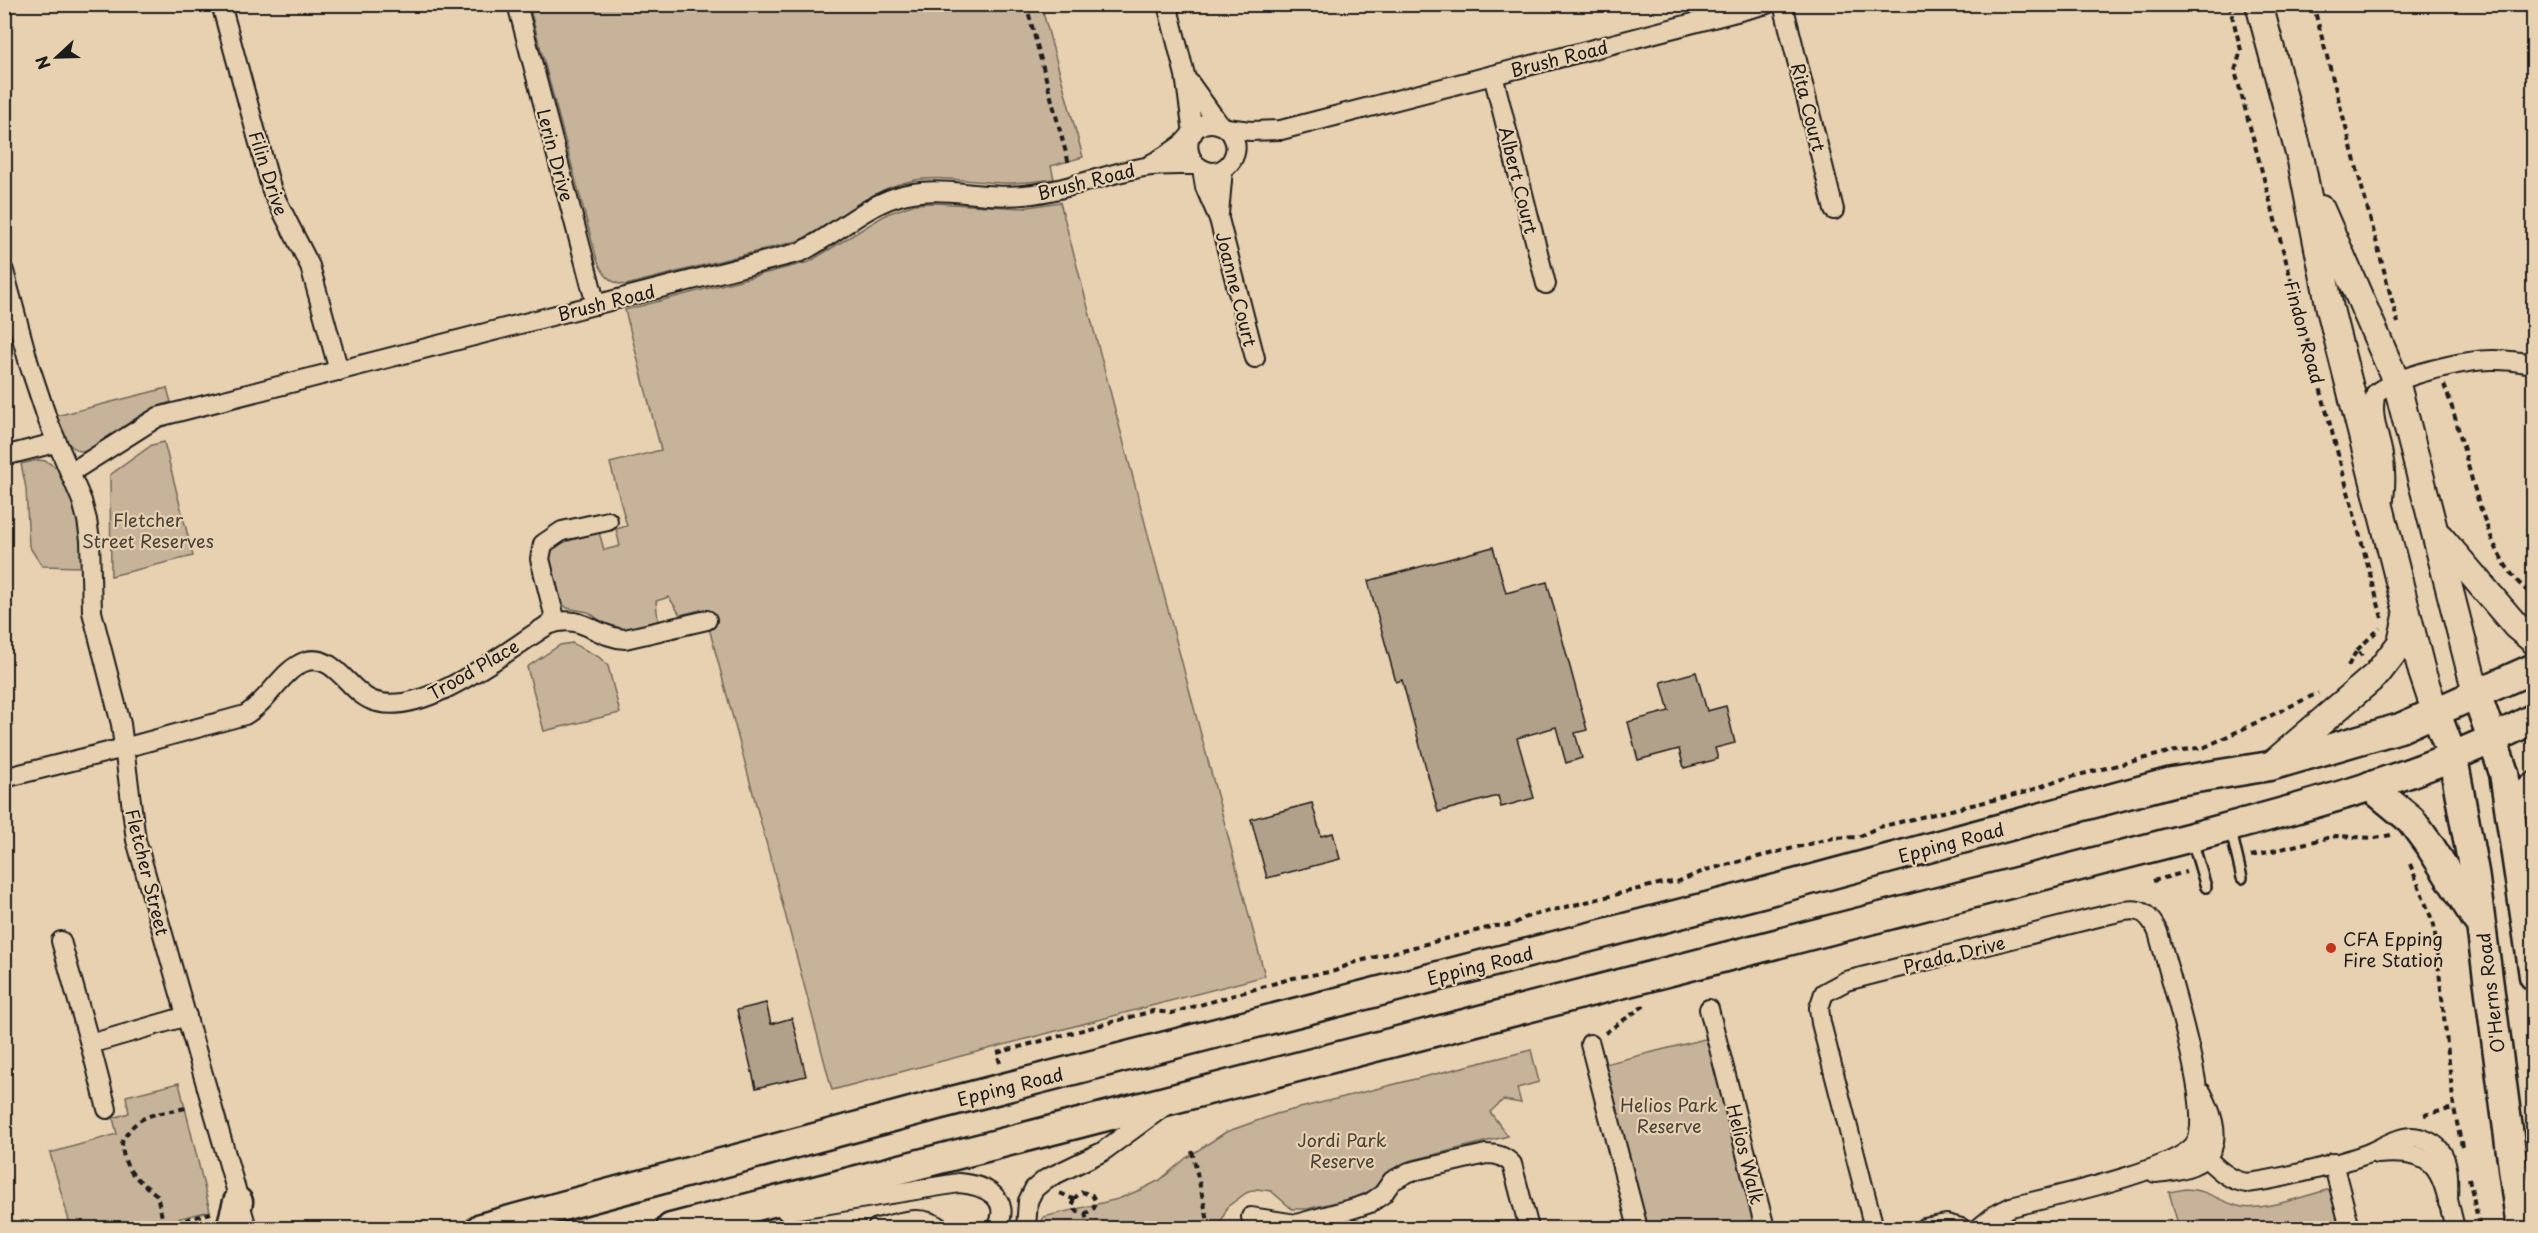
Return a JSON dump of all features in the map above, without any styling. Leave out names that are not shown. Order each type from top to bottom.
[{"type":"main road","name":"Findon Road","points":[[2259,4],[2301,161],[2330,309],[2408,609],[2422,672],[2436,711]]},
{"type":"main road","name":"Findon Road","points":[[2301,161],[2396,381],[2476,693]]},
{"type":"main road","points":[[2435,530],[2516,626],[2534,641]]},
{"type":"main road","points":[[2270,766],[2378,674],[2401,643],[2408,609]]},
{"type":"main road","name":"Epping Road","points":[[481,1228],[1006,1087],[2015,825],[2172,782],[2270,766],[2383,734],[2534,668]]},
{"type":"main road","points":[[2476,693],[2504,773],[2511,808],[2534,976]]},
{"type":"main road","name":"O'Herns Road","points":[[2436,711],[2452,758],[2462,801],[2482,929],[2521,1228]]},
{"type":"main road","points":[[673,1228],[1019,1137],[1173,1100],[2230,827],[2415,772],[2452,758],[2534,718]]},
{"type":"main road","points":[[2370,786],[2411,820],[2482,929]]},
{"type":"main road","points":[[2511,808],[2534,787]]},
{"type":"street","name":"Filin Drive","points":[[221,4],[268,181],[281,213],[314,276],[339,370]]},
{"type":"street","name":"Lerin Drive","points":[[517,4],[597,305]]},
{"type":"street","points":[[1167,4],[1185,75],[1191,136],[1188,153],[1199,167],[1209,171],[1228,163],[1235,141],[1195,94],[1185,75]]},
{"type":"street","name":"Brush Road","points":[[1228,163],[1254,142],[1281,130],[1767,4]]},
{"type":"street","name":"Rita Court","points":[[1783,4],[1834,210]]},
{"type":"street","name":"Albert Court","points":[[1493,75],[1546,284]]},
{"type":"street","points":[[1191,136],[1205,124],[1223,126]]},
{"type":"street","name":"Brush Road","points":[[1223,126],[1251,131],[1281,130]]},
{"type":"street","name":"Brush Road","points":[[1146,166],[1191,136]]},
{"type":"street","name":"Joanne Court","points":[[1219,219],[1228,163]]},
{"type":"street","name":"Brush Road","points":[[70,473],[158,417],[801,252],[874,207],[916,192],[944,191],[1021,196],[1044,193],[1146,166],[1199,167]]},
{"type":"street","name":"Joanne Court","points":[[1199,167],[1219,219],[1255,358]]},
{"type":"street","name":"Fletcher Street","points":[[4,271],[29,364],[55,443],[82,501],[87,520],[90,540],[92,612],[121,724],[136,840],[187,1016],[235,1215],[247,1228]]},
{"type":"street","points":[[2383,513],[2386,482],[2373,404],[2376,393],[2396,381],[2470,362],[2497,360],[2534,364]]},
{"type":"street","points":[[4,456],[55,443]]},
{"type":"street","points":[[608,521],[562,531],[543,543],[540,560],[556,622],[573,620],[587,624],[614,638],[625,639],[707,620]]},
{"type":"street","name":"Trood Place","points":[[124,748],[245,715],[256,709],[286,674],[307,661],[317,660],[329,665],[357,691],[373,701],[405,703],[422,699],[437,694],[556,622]]},
{"type":"street","points":[[4,778],[124,748]]},
{"type":"street","name":"Prada Drive","points":[[1874,1228],[1819,1008],[1824,993],[1836,985],[2098,916],[2137,910],[2151,918],[2158,932],[2198,1086],[2212,1112],[2216,1127],[2215,1141],[2200,1152]]},
{"type":"street","points":[[61,941],[107,1109]]},
{"type":"street","name":"Helios Walk","points":[[1709,1009],[1765,1228]]},
{"type":"street","points":[[90,1044],[187,1016]]},
{"type":"street","points":[[1590,1044],[1638,1228]]},
{"type":"street","points":[[1026,1228],[1028,1201],[1034,1189],[1046,1179],[1102,1152],[1173,1100]]},
{"type":"street","points":[[1979,1228],[1995,1215],[2011,1207],[2138,1174],[2180,1171],[2195,1166],[2200,1152],[2228,1177],[2236,1182],[2247,1183],[2364,1155],[2398,1152],[2421,1155],[2436,1170],[2455,1228]]},
{"type":"street","points":[[1251,1217],[1296,1224],[1370,1203],[1383,1194],[1392,1181],[1410,1172],[1486,1154],[1496,1154],[1506,1158],[1512,1164],[1529,1228]]},
{"type":"street","points":[[2333,1163],[2350,1228]]},
{"type":"street","points":[[673,1228],[959,1183],[977,1184],[990,1191],[1000,1203],[1002,1219],[997,1228]]},
{"type":"street","points":[[878,1228],[912,1220],[931,1222],[940,1228]]},
{"type":"street","points":[[1924,1228],[1946,1224],[1961,1228]]},
{"type":"lane","points":[[2230,827],[2242,878]]},
{"type":"lane","points":[[2192,837],[2206,887]]},
{"type":"path","points":[[1026,4],[1069,164]]},
{"type":"path","name":"Findon Road","points":[[2229,4],[2241,50],[2235,71],[2383,622],[2379,630],[2356,650]]},
{"type":"path","points":[[2313,4],[2401,333]]},
{"type":"path","points":[[2438,370],[2459,426],[2489,534],[2510,575],[2534,596]]},
{"type":"path","points":[[2344,675],[2356,650],[2378,674]]},
{"type":"path","points":[[1006,1087],[997,1053],[1153,1011],[1172,1013],[1293,978],[1335,971],[1352,963],[1385,954],[1495,926],[1512,925],[1526,917],[1662,883],[1677,882],[1706,870],[1833,838],[1858,837],[1879,827],[1994,797],[2027,792],[2055,781],[2169,752],[2205,747],[2312,695],[2325,691]]},
{"type":"path","points":[[2238,859],[2336,836],[2386,838],[2411,820]]},
{"type":"path","points":[[2409,862],[2434,925],[2454,1108],[2463,1152]]},
{"type":"path","points":[[2153,881],[2201,870]]},
{"type":"path","points":[[164,1226],[157,1195],[134,1179],[126,1167],[122,1143],[135,1123],[144,1117],[189,1107]]},
{"type":"path","points":[[2424,1115],[2454,1108]]},
{"type":"path","points":[[1192,1151],[1208,1221]]},
{"type":"path","points":[[2468,1174],[2480,1228]]},
{"type":"path","points":[[1085,1214],[1094,1208],[1095,1200],[1092,1195],[1082,1192],[1073,1199],[1075,1210],[1085,1214],[1090,1228]]},
{"type":"green space","points":[[529,5],[1041,5],[1083,157],[1051,166],[1054,179],[1010,183],[922,179],[895,185],[866,199],[797,241],[626,285],[616,283],[602,270],[597,260]]},
{"type":"green space","points":[[1060,202],[1265,976],[832,1090],[704,609],[680,615],[669,597],[656,601],[658,621],[626,629],[615,628],[588,612],[567,608],[560,601],[551,567],[550,553],[555,545],[599,532],[604,550],[620,546],[616,529],[627,526],[610,463],[661,450],[625,310],[809,262],[887,214],[915,204],[1022,208]]},
{"type":"green space","points":[[167,388],[171,402],[140,416],[87,451],[75,449],[70,445],[56,416]]},
{"type":"green space","name":"Fletcher Street Reserves","points":[[164,442],[193,556],[111,576],[110,475],[152,445]]},
{"type":"green space","name":"Fletcher Street Reserves","points":[[38,460],[46,461],[57,468],[74,504],[81,532],[81,567],[42,566],[29,546],[26,488],[21,464]]},
{"type":"green space","points":[[572,643],[599,657],[608,666],[620,713],[544,731],[527,667],[560,645]]},
{"type":"green space","name":"Helios Park Reserve","points":[[1709,1038],[1754,1220],[1723,1228],[1639,1228],[1597,1066]]},
{"type":"green space","name":"Jordi Park Reserve","points":[[1531,1050],[1539,1082],[1517,1088],[1521,1103],[1503,1100],[1490,1112],[1508,1136],[1409,1161],[1386,1175],[1375,1188],[1360,1196],[1307,1209],[1292,1209],[1271,1191],[1257,1189],[1246,1193],[1227,1207],[1219,1228],[1041,1228],[1043,1217],[1118,1199],[1160,1180],[1186,1158],[1226,1132],[1276,1114]]},
{"type":"green space","points":[[179,1083],[210,1211],[139,1228],[71,1228],[50,1153],[117,1134],[113,1118],[129,1113],[126,1096]]},
{"type":"green space","points":[[2185,1189],[2201,1191],[2234,1205],[2251,1208],[2286,1202],[2330,1189],[2340,1228],[2179,1228],[2169,1192]]},
{"type":"building","points":[[1493,547],[1506,593],[1547,582],[1587,730],[1575,733],[1582,758],[1566,763],[1556,727],[1517,738],[1534,798],[1501,807],[1498,796],[1438,812],[1402,680],[1396,682],[1368,581]]},
{"type":"building","points":[[1696,672],[1707,711],[1726,706],[1735,743],[1715,748],[1718,759],[1684,768],[1679,749],[1638,760],[1628,722],[1669,711],[1661,682]]},
{"type":"building","points":[[1312,803],[1321,836],[1333,833],[1340,859],[1267,878],[1251,819]]},
{"type":"building","points":[[766,1003],[771,1024],[792,1018],[806,1076],[756,1088],[737,1010]]},
{"type":"place","name":"CFA Epping Fire Station","points":[[2331,948]]}]
